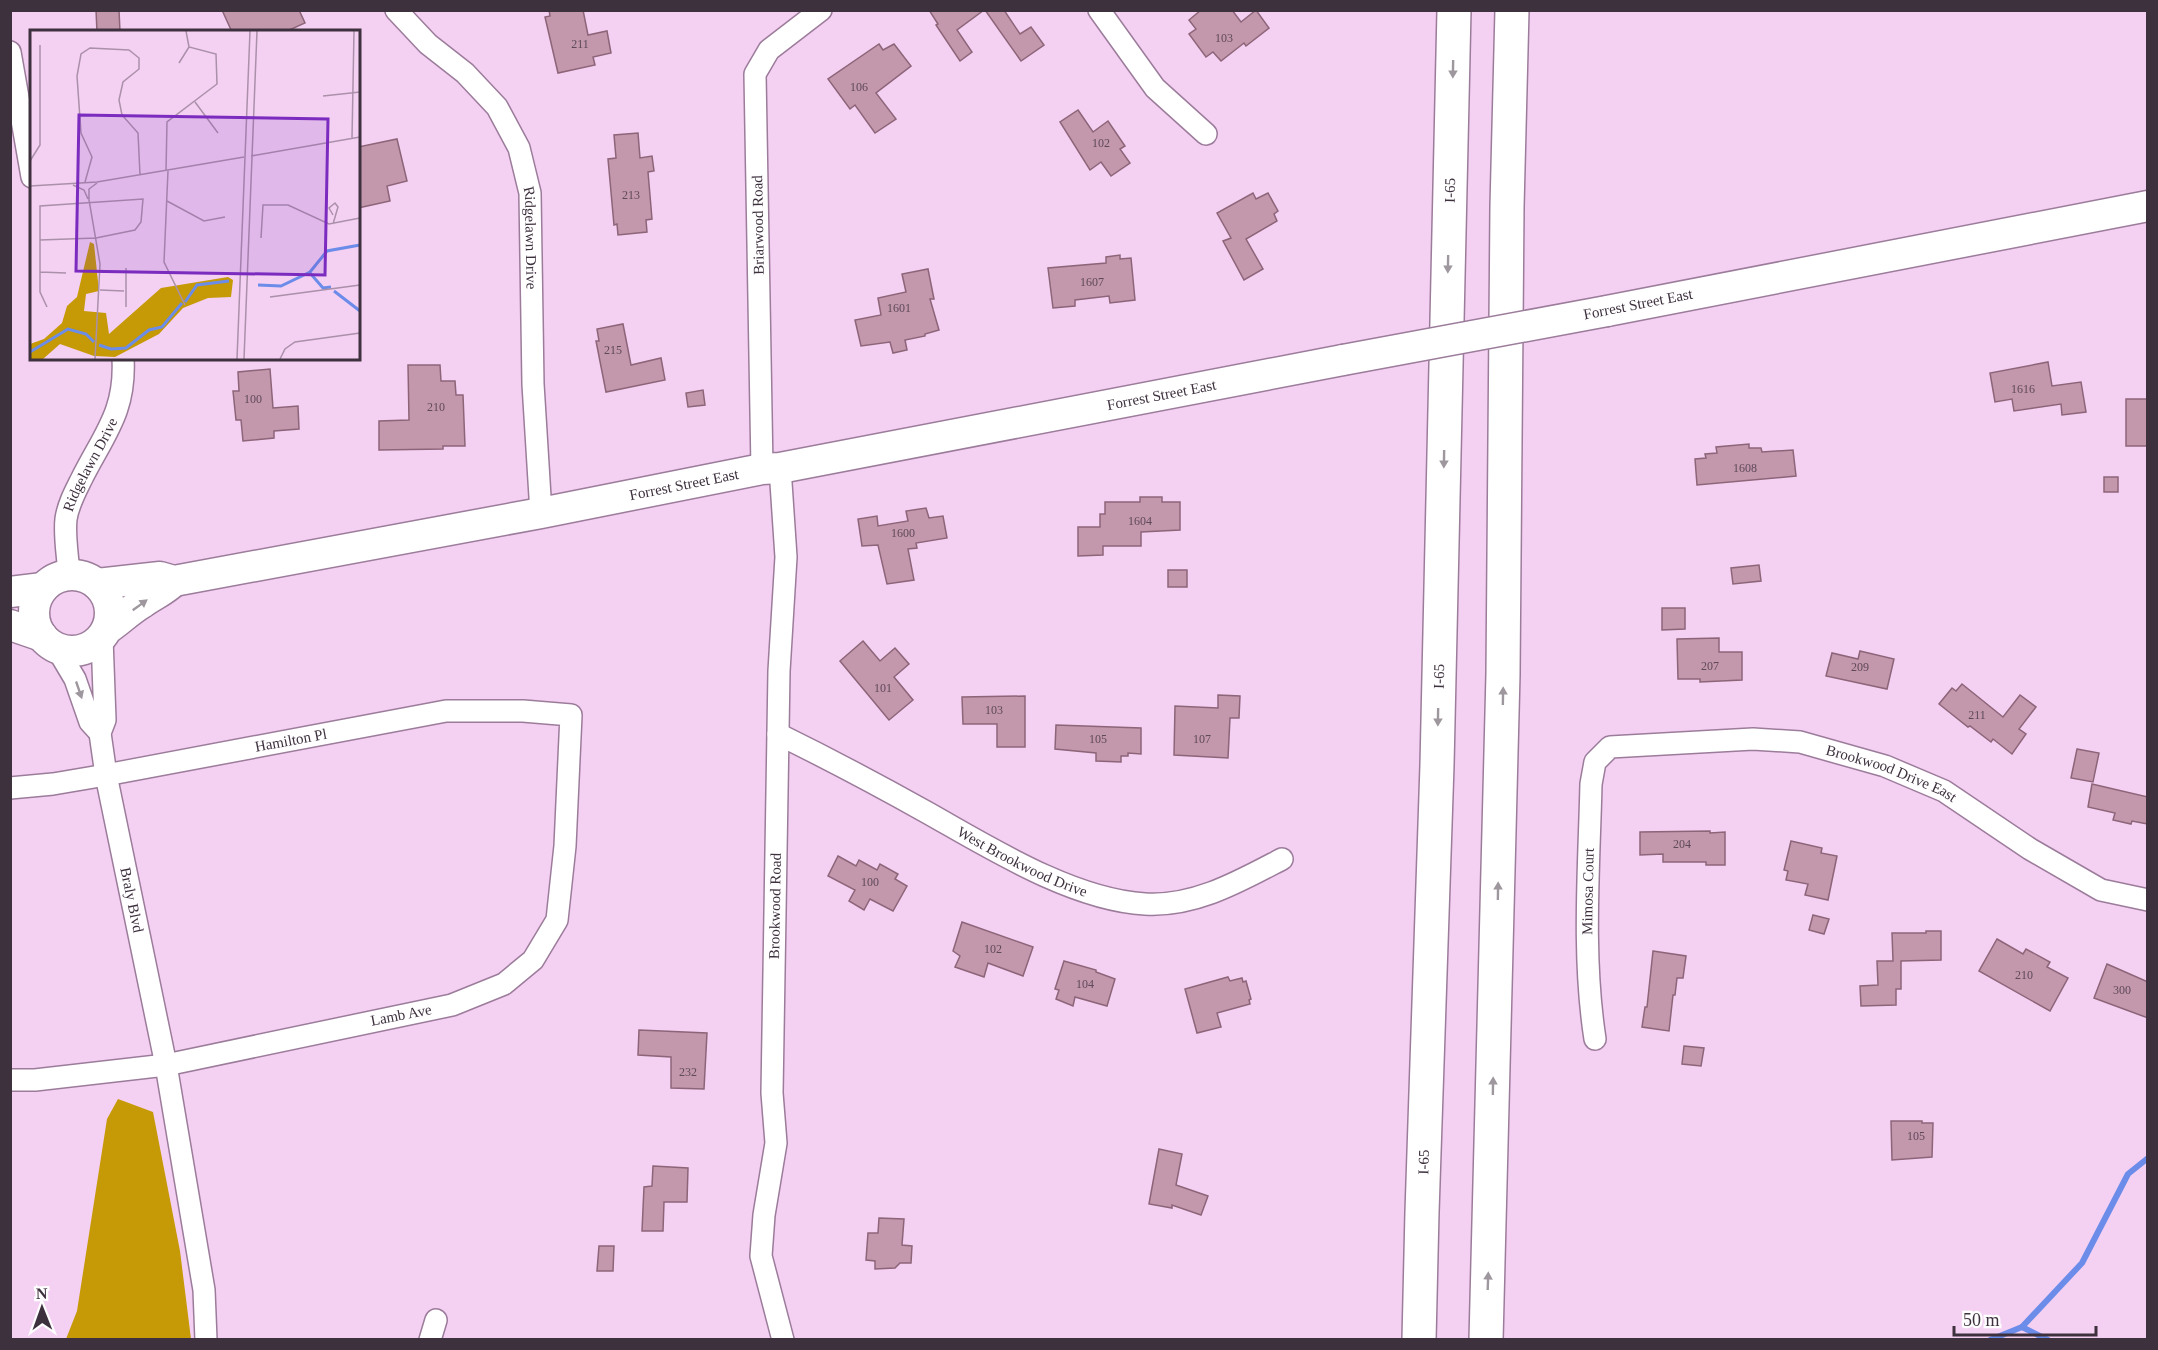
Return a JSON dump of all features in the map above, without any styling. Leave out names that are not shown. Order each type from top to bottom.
[{"type":"highway","name":"I-65","points":[[1419,1340],[1437,765],[1454,10]]},
{"type":"highway","points":[[1486,1340],[1503,674],[1507,207],[1512,10]]},
{"type":"street","name":"Ridgelawn Drive","points":[[396,10],[428,44],[465,73],[497,107],[519,148],[530,194],[533,384],[541,513]]},
{"type":"street","name":"Briarwood Road","points":[[771,469],[756,74],[769,50],[821,10]]},
{"type":"street","points":[[1099,10],[1155,88],[1206,134]]},
{"type":"street","points":[[10,52],[30,166]]},
{"type":"street","name":"Forrest Street East","points":[[98,584],[160,577],[174,581],[2148,206]]},
{"type":"street","name":"Ridgelawn Drive","points":[[56,581],[66,519],[72,498],[120,404],[124,381],[123,360]]},
{"type":"street","name":"Brookwood Road","points":[[771,469],[786,557],[779,671],[772,1093],[776,1143],[764,1215],[761,1256],[783,1340]]},
{"type":"street","points":[[10,592],[56,581],[89,578],[98,584],[109,600],[111,610],[104,634],[105,720],[100,733],[90,722],[75,679],[36,626],[35,606],[56,581]]},
{"type":"street","name":"Forrest Street East","points":[[104,634],[140,604],[164,591],[174,581]]},
{"type":"street","points":[[10,625],[75,651],[85,649],[104,634]]},
{"type":"street","name":"Hamilton Pl","points":[[10,788],[53,784],[106,775],[446,711],[523,711],[571,716]]},
{"type":"street","name":"Lamb Ave","points":[[10,1080],[35,1080],[166,1065],[452,1005],[504,984],[533,960],[557,920],[565,846],[571,716]]},
{"type":"street","name":"Braly Blvd","points":[[100,733],[106,775],[166,1065],[204,1290],[206,1340]]},
{"type":"street","name":"West Brookwood Drive","points":[[778,734],[851,770],[990,848],[1055,879],[1099,896],[1146,904],[1192,899],[1236,882],[1282,859]]},
{"type":"street","name":"Brookwood Drive East","points":[[1610,747],[1753,739],[1800,742],[1876,763],[1944,791],[2030,849],[2101,890],[2148,900]]},
{"type":"street","name":"Mimosa Court","points":[[1595,1039],[1588,945],[1591,783],[1595,762],[1610,747]]},
{"type":"shaded area","points":[[118,1099],[153,1112],[180,1251],[191,1339],[66,1339],[77,1311],[107,1119]]},
{"type":"building","points":[[96,10],[119,10],[120,30],[97,30]]},
{"type":"building","points":[[222,10],[299,10],[305,23],[289,30],[231,30]]},
{"type":"building","points":[[549,10],[583,10],[588,35],[607,31],[611,53],[593,57],[595,65],[558,73],[545,17],[550,16]]},
{"type":"building","points":[[929,10],[984,10],[957,30],[972,52],[960,61],[936,25],[938,24]]},
{"type":"building","points":[[985,10],[1004,10],[1020,34],[1031,27],[1044,45],[1021,61]]},
{"type":"building","points":[[1201,10],[1232,10],[1241,22],[1256,10],[1269,28],[1246,46],[1244,43],[1221,61],[1213,52],[1206,57],[1189,34],[1196,29],[1189,20]]},
{"type":"building","points":[[879,44],[883,50],[894,44],[911,66],[876,93],[896,119],[875,133],[855,105],[850,109],[828,79]]},
{"type":"building","points":[[1078,110],[1093,132],[1108,121],[1125,146],[1120,149],[1130,163],[1111,176],[1101,162],[1090,170],[1060,122]]},
{"type":"building","points":[[638,133],[640,158],[652,156],[654,171],[648,172],[652,219],[646,220],[647,232],[618,235],[617,224],[614,225],[608,159],[616,158],[614,135]]},
{"type":"building","points":[[397,139],[407,181],[387,186],[390,201],[360,208],[360,147]]},
{"type":"building","points":[[1253,193],[1256,199],[1268,193],[1278,211],[1274,214],[1277,221],[1246,239],[1263,269],[1244,280],[1223,241],[1231,238],[1217,213]]},
{"type":"building","points":[[1120,255],[1120,259],[1131,258],[1135,300],[1110,303],[1109,296],[1075,300],[1075,306],[1053,308],[1048,268],[1106,263],[1106,257]]},
{"type":"building","points":[[928,269],[934,299],[930,299],[939,330],[925,334],[925,336],[905,340],[907,350],[893,353],[890,342],[861,346],[855,320],[881,315],[878,298],[906,292],[902,274]]},
{"type":"building","points":[[623,324],[631,365],[661,358],[665,380],[606,392],[596,341],[599,341],[597,329]]},
{"type":"building","points":[[2048,362],[2052,386],[2081,382],[2086,412],[2062,415],[2061,404],[2014,411],[2012,399],[1995,402],[1990,373]]},
{"type":"building","points":[[408,365],[440,365],[441,381],[455,381],[456,395],[463,395],[465,446],[443,446],[443,449],[379,450],[379,421],[409,420]]},
{"type":"building","points":[[270,369],[273,408],[298,406],[299,429],[274,431],[274,438],[243,441],[241,420],[236,420],[233,391],[239,391],[238,372]]},
{"type":"building","points":[[703,390],[705,405],[688,407],[686,393]]},
{"type":"building","points":[[2126,399],[2148,399],[2148,446],[2126,446]]},
{"type":"building","points":[[1749,444],[1749,448],[1761,448],[1762,452],[1793,450],[1796,476],[1697,485],[1695,459],[1706,458],[1705,454],[1717,453],[1716,447]]},
{"type":"building","points":[[2104,477],[2118,477],[2118,492],[2104,492]]},
{"type":"building","points":[[1140,497],[1162,497],[1162,502],[1180,502],[1180,530],[1141,532],[1141,546],[1103,546],[1103,555],[1078,556],[1078,527],[1100,527],[1100,514],[1105,514],[1105,502],[1140,502]]},
{"type":"building","points":[[926,508],[929,518],[943,516],[947,538],[916,543],[917,548],[908,549],[914,580],[887,584],[878,545],[862,546],[858,519],[877,516],[878,526],[908,521],[906,511]]},
{"type":"building","points":[[1759,565],[1761,581],[1733,584],[1731,568]]},
{"type":"building","points":[[1168,570],[1187,570],[1187,587],[1168,587]]},
{"type":"building","points":[[1662,608],[1685,608],[1685,629],[1662,630]]},
{"type":"building","points":[[1719,638],[1719,652],[1742,652],[1742,680],[1700,682],[1700,679],[1678,679],[1677,639]]},
{"type":"building","points":[[863,641],[880,661],[895,648],[909,664],[894,677],[913,700],[889,720],[840,661]]},
{"type":"building","points":[[1860,651],[1894,659],[1887,689],[1826,676],[1832,653],[1858,659]]},
{"type":"building","points":[[1962,684],[2003,717],[2020,695],[2036,707],[2019,729],[2026,734],[2012,754],[1993,739],[1991,742],[1970,726],[1968,727],[1939,704],[1952,688],[1956,691]]},
{"type":"building","points":[[1218,695],[1240,696],[1239,718],[1230,718],[1228,758],[1174,755],[1175,706],[1218,708]]},
{"type":"building","points":[[1025,696],[1025,747],[997,747],[997,724],[963,724],[962,697]]},
{"type":"building","points":[[1056,725],[1141,728],[1141,754],[1128,753],[1128,756],[1121,756],[1121,762],[1096,761],[1096,753],[1055,749]]},
{"type":"building","points":[[2077,749],[2099,753],[2093,782],[2071,778]]},
{"type":"building","points":[[2092,784],[2148,797],[2148,824],[2132,821],[2131,824],[2113,820],[2115,813],[2088,807]]},
{"type":"building","points":[[1710,831],[1710,833],[1725,832],[1725,865],[1706,865],[1706,862],[1663,862],[1663,854],[1640,855],[1640,832]]},
{"type":"building","points":[[1791,841],[1822,848],[1821,853],[1837,856],[1828,900],[1805,895],[1808,884],[1786,880],[1788,871],[1784,870]]},
{"type":"building","points":[[838,856],[856,866],[859,860],[877,870],[880,864],[898,874],[895,879],[907,886],[893,911],[870,899],[864,910],[849,901],[855,890],[828,876]]},
{"type":"building","points":[[1813,915],[1829,919],[1824,934],[1809,930]]},
{"type":"building","points":[[962,922],[1033,947],[1023,976],[988,963],[984,977],[955,967],[960,956],[953,951]]},
{"type":"building","points":[[1926,931],[1941,931],[1941,960],[1901,961],[1901,989],[1896,989],[1896,1005],[1861,1006],[1860,986],[1878,985],[1877,961],[1893,961],[1892,933],[1926,933]]},
{"type":"building","points":[[1997,939],[2023,954],[2026,949],[2050,962],[2047,967],[2068,978],[2050,1011],[1979,971]]},
{"type":"building","points":[[1653,951],[1686,956],[1683,978],[1677,978],[1675,995],[1673,995],[1669,1031],[1642,1027],[1645,1007],[1647,1007]]},
{"type":"building","points":[[1064,961],[1096,970],[1096,972],[1115,979],[1107,1006],[1075,997],[1073,1006],[1056,999],[1059,990],[1055,989]]},
{"type":"building","points":[[2107,964],[2148,982],[2148,1018],[2094,998]]},
{"type":"building","points":[[1228,977],[1230,981],[1242,978],[1243,982],[1246,981],[1251,999],[1250,1004],[1217,1013],[1221,1027],[1197,1033],[1185,989]]},
{"type":"building","points":[[639,1030],[707,1033],[704,1089],[671,1088],[671,1057],[638,1055]]},
{"type":"building","points":[[1684,1046],[1704,1048],[1701,1066],[1682,1064]]},
{"type":"building","points":[[1891,1121],[1933,1123],[1932,1157],[1892,1160]]},
{"type":"building","points":[[1159,1149],[1182,1154],[1176,1185],[1208,1196],[1201,1215],[1172,1205],[1172,1208],[1149,1204]]},
{"type":"building","points":[[653,1166],[688,1168],[687,1202],[664,1202],[663,1231],[642,1231],[644,1187],[652,1186]]},
{"type":"building","points":[[879,1218],[904,1219],[902,1245],[912,1246],[911,1263],[900,1263],[895,1268],[875,1269],[875,1261],[866,1260],[868,1233],[878,1233]]},
{"type":"building","points":[[599,1246],[614,1246],[613,1271],[597,1271]]},
{"type":"waterway","points":[[1990,1340],[2022,1327],[2082,1263],[2128,1174],[2148,1158]]},
{"type":"waterway","points":[[2022,1327],[2048,1340]]}]
